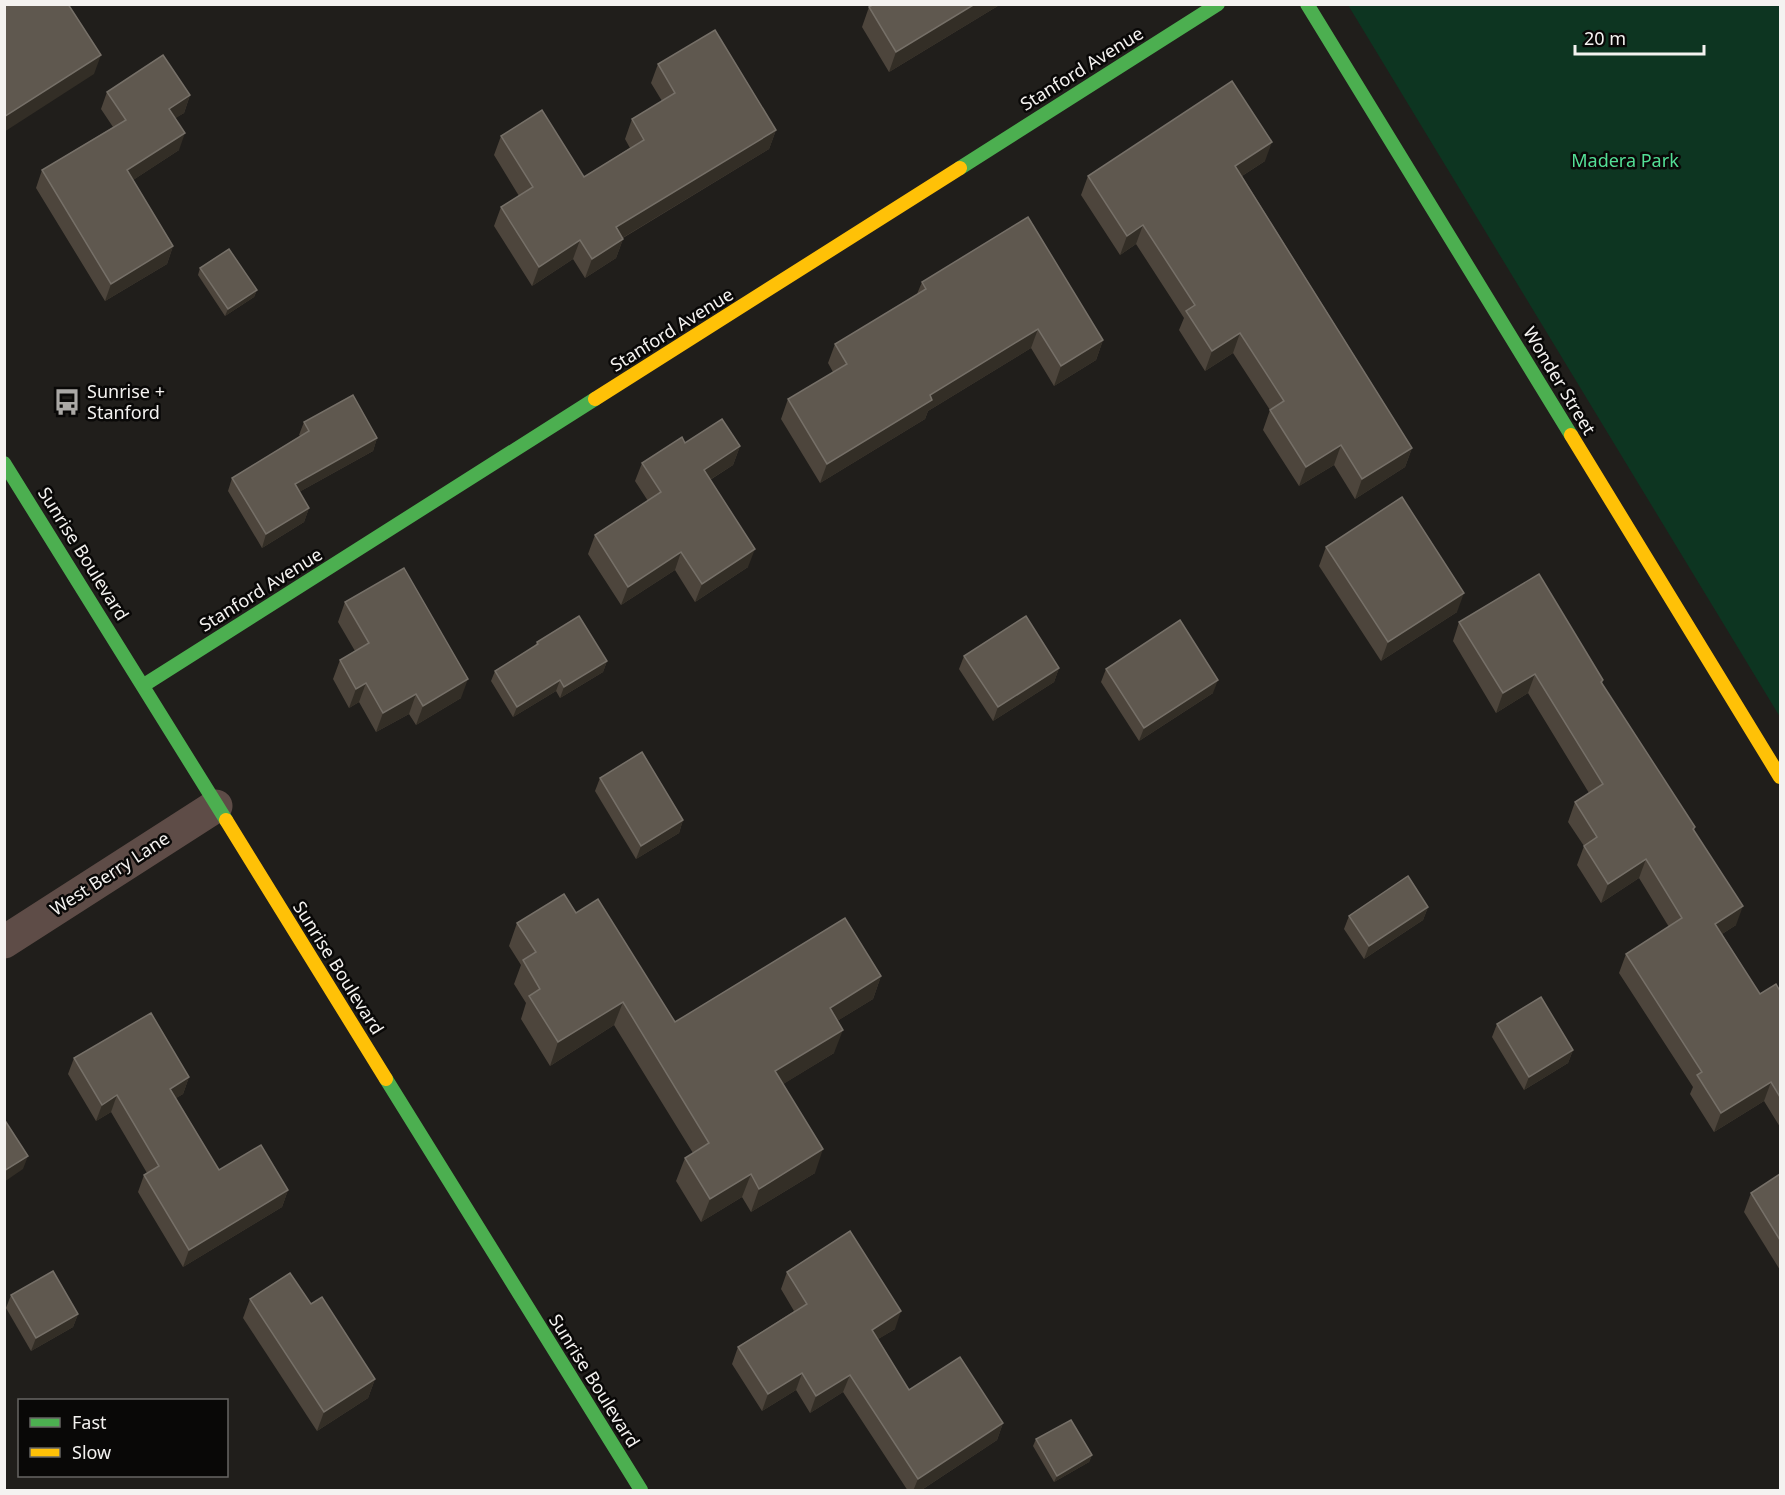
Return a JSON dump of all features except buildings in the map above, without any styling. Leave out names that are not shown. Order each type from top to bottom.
[{"type":"street","name":"Stanford Avenue","points":[[144,685],[1218,4]]},
{"type":"street","name":"Wonder Street","points":[[1307,4],[1780,777]]},
{"type":"street","name":"Sunrise Boulevard","points":[[4,463],[144,685],[216,806],[642,1491]]},
{"type":"street","name":"West Berry Lane","points":[[4,942],[216,806]]},
{"type":"green space","name":"Madera Park","points":[[1348,5],[1780,5],[1780,717]]},
{"type":"traffic: fast","points":[[960,168],[1218,4]]},
{"type":"traffic: fast","points":[[1307,4],[1571,435]]},
{"type":"traffic: fast","points":[[144,685],[595,399]]},
{"type":"traffic: fast","points":[[4,463],[226,820]]},
{"type":"traffic: fast","points":[[386,1079],[641,1490]]},
{"type":"traffic: slow","points":[[595,399],[960,168]]},
{"type":"traffic: slow","points":[[1571,435],[1780,777]]},
{"type":"traffic: slow","points":[[226,820],[386,1079]]},
{"type":"place","name":"Sunrise + Stanford","points":[[67,402]]}]
